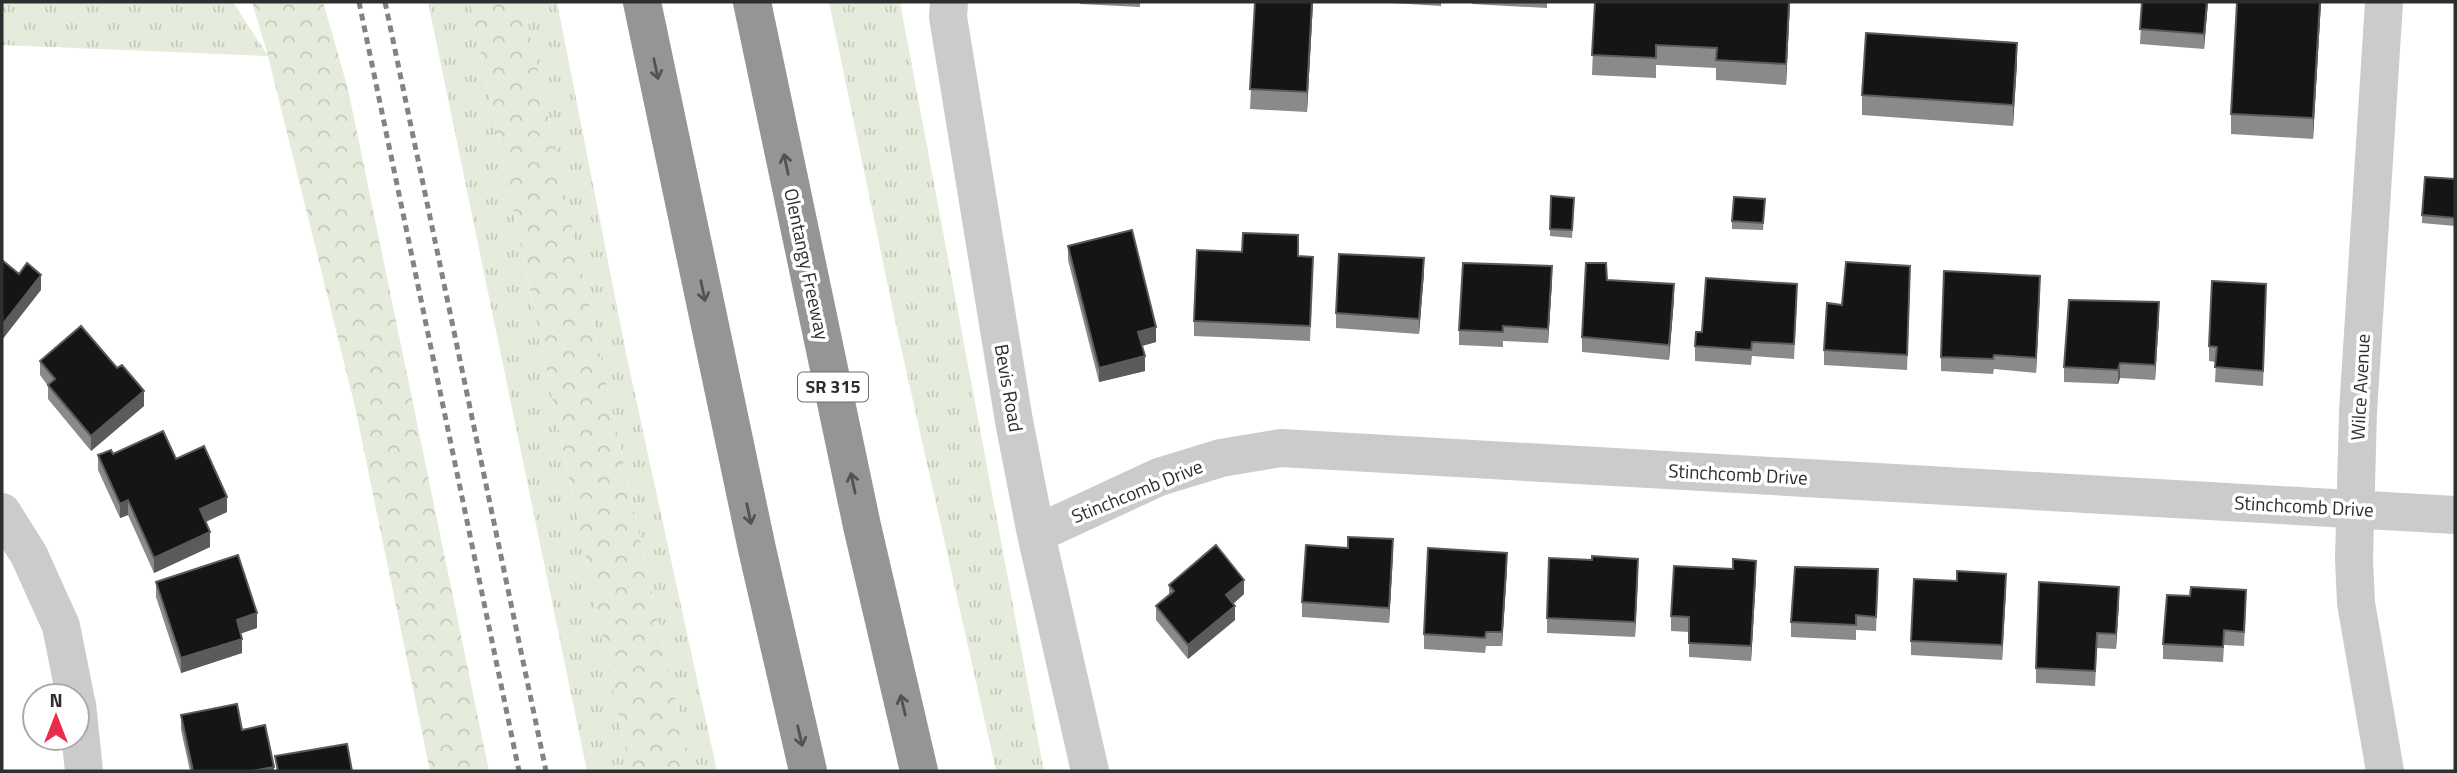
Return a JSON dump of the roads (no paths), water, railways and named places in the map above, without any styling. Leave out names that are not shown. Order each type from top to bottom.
[{"type":"highway","points":[[642,2],[757,549],[808,771]]},
{"type":"highway","name":"Olentangy Freeway","points":[[752,2],[859,513],[919,771]]},
{"type":"street","name":"Bevis Road","points":[[949,2],[948,18],[980,222],[1036,534],[1090,771]]},
{"type":"street","name":"Wilce Avenue","points":[[2384,2],[2358,412],[2355,509],[2357,603],[2385,771]]},
{"type":"street","name":"Stinchcomb Drive","points":[[1036,534],[1159,477],[1221,458],[1281,448],[2455,515]]},
{"type":"street","points":[[2,512],[29,555],[61,626],[72,682]]},
{"type":"street","points":[[82,752],[84,771]]},
{"type":"railway","points":[[359,2],[519,771]]},
{"type":"railway","points":[[385,2],[546,771]]}]
